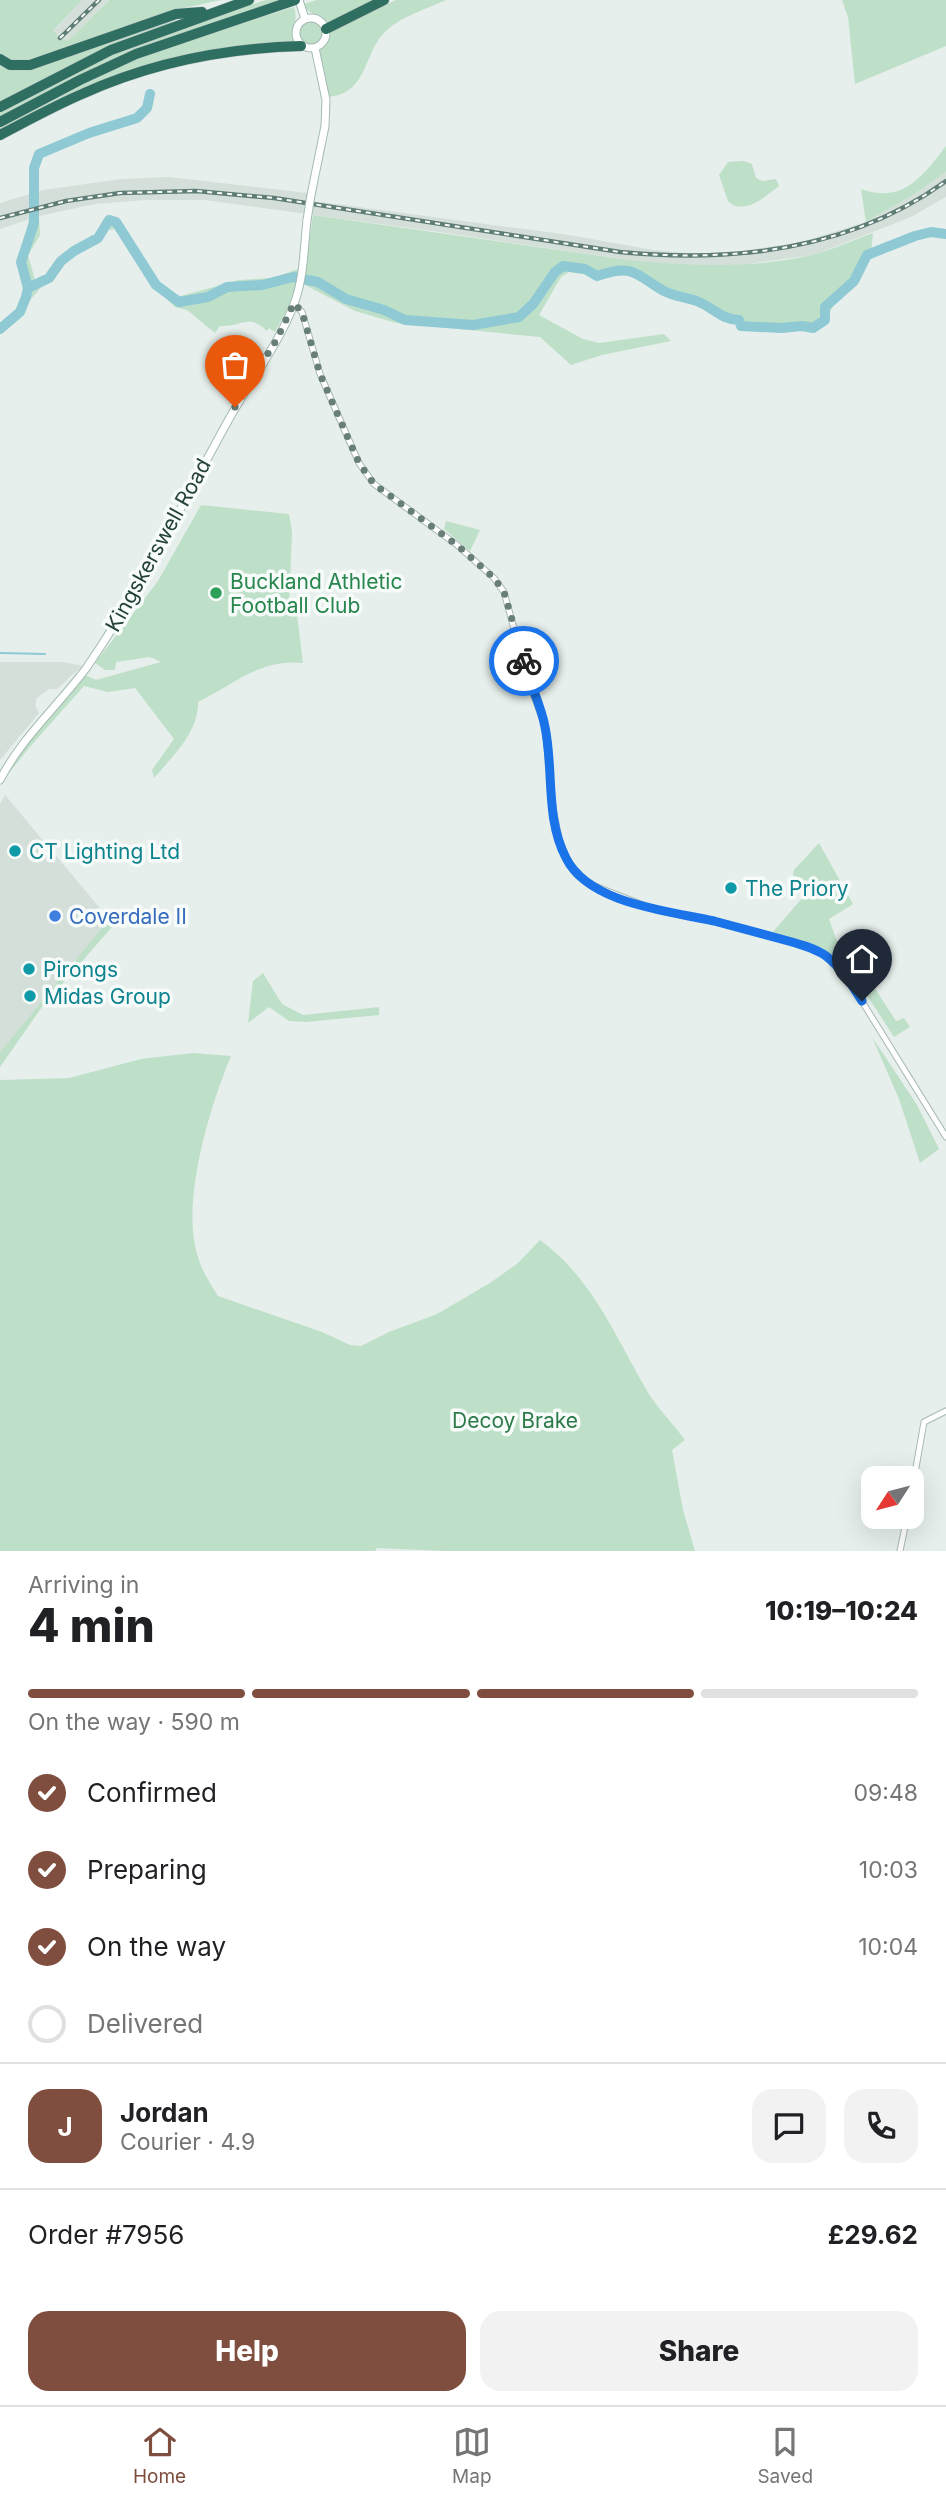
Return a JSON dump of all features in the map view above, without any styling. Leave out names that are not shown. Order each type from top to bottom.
[{"type":"highway","points":[[0,107],[111,50],[249,0]]},
{"type":"highway","points":[[0,122],[136,54],[295,0]]},
{"type":"highway","points":[[326,29],[384,0]]},
{"type":"highway","points":[[0,59],[10,65],[30,65],[176,14],[219,10]]},
{"type":"highway","points":[[0,135],[82,94],[142,71],[212,55],[266,47],[302,46]]},
{"type":"street","points":[[295,0],[305,19]]},
{"type":"street","points":[[305,19],[317,19],[326,29],[324,42],[315,48],[302,46],[296,37],[295,32],[300,22],[305,19]]},
{"type":"street","name":"Kingskerswell Road","points":[[0,780],[11,758],[71,687],[115,624],[230,417],[277,339],[294,303],[325,126],[326,100],[315,48]]},
{"type":"street","points":[[294,303],[305,320],[320,374],[359,463],[374,484],[457,545],[494,578],[504,592],[528,680],[545,726],[553,808],[559,839],[576,874],[592,886],[636,904],[801,944],[825,955],[850,982],[946,1137]]},
{"type":"street","points":[[916,1466],[924,1422],[946,1411]]},
{"type":"street","points":[[900,1551],[904,1530]]},
{"type":"shaded area","points":[[82,0],[108,0],[61,49],[0,90]]},
{"type":"shaded area","points":[[946,172],[946,197],[911,217],[814,255],[732,266],[682,266],[629,260],[204,200],[146,200],[95,204],[39,216],[0,229],[0,203],[43,190],[121,179],[169,177],[307,193],[307,199],[314,201],[569,235],[654,250],[697,254],[735,252],[801,242],[866,222]]},
{"type":"shaded area","points":[[0,662],[63,662],[82,666],[57,689],[49,689],[37,698],[35,705],[39,713],[0,760]]},
{"type":"shaded area","points":[[5,795],[109,919],[0,1052],[0,804]]},
{"type":"green space","points":[[0,0],[82,0],[53,31],[68,41],[109,0],[221,0],[175,10],[30,62],[11,62],[0,55]]},
{"type":"green space","points":[[266,0],[287,0],[196,29],[0,118],[0,111],[111,53],[192,23]]},
{"type":"green space","points":[[317,0],[376,0],[328,24],[304,8],[303,4]]},
{"type":"green space","points":[[396,0],[446,0],[393,25],[379,39],[359,80],[342,94],[328,97],[318,53],[328,41],[329,31]]},
{"type":"green space","points":[[842,0],[946,0],[946,46],[855,84],[848,17]]},
{"type":"green space","points":[[294,7],[298,44],[141,68],[0,131],[0,126],[10,120],[138,58]]},
{"type":"green space","points":[[175,17],[173,22],[0,104],[0,62],[9,68]]},
{"type":"green space","points":[[311,21],[320,24],[323,33],[320,42],[311,45],[302,42],[299,33],[302,24]]},
{"type":"green space","points":[[946,146],[946,172],[866,222],[861,189],[889,193],[910,185]]},
{"type":"green space","points":[[744,161],[752,164],[756,178],[762,181],[776,179],[779,186],[754,203],[741,207],[728,201],[719,175],[728,162]]},
{"type":"green space","points":[[111,215],[117,219],[153,275],[172,292],[181,296],[239,280],[273,278],[298,269],[293,299],[275,332],[249,322],[220,326],[215,333],[187,310],[175,307],[151,284],[115,229],[108,230],[98,238],[107,216]]},
{"type":"green space","points":[[313,215],[629,260],[698,265],[766,263],[789,259],[820,253],[873,233],[871,253],[858,278],[833,304],[827,321],[813,328],[741,326],[738,320],[730,320],[699,302],[663,291],[634,271],[611,271],[597,276],[569,272],[561,277],[539,315],[583,339],[599,343],[664,334],[671,341],[602,355],[571,365],[540,337],[396,323],[355,311],[303,284]]},
{"type":"green space","points":[[39,216],[40,235],[28,255],[35,280],[49,278],[20,312],[24,288],[18,266],[29,219]]},
{"type":"green space","name":"Buckland Athletic Football Club","points":[[201,505],[289,514],[292,532],[289,608],[297,615],[303,663],[274,665],[261,669],[198,702],[194,724],[189,734],[154,778],[152,770],[174,739],[135,688],[108,692],[84,686],[6,777],[24,747],[85,675],[96,680],[161,662],[150,657],[116,662],[115,670],[105,670],[95,663],[158,581]]},
{"type":"green space","points":[[446,521],[480,530],[470,551],[444,529]]},
{"type":"green space","points":[[819,843],[853,904],[829,919],[836,939],[849,958],[854,956],[896,1021],[904,1018],[910,1027],[894,1037],[846,963],[844,965],[820,948],[772,933],[803,897],[793,875],[794,870]]},
{"type":"green space","points":[[109,919],[112,927],[42,1007],[0,1067],[0,1052]]},
{"type":"green space","points":[[263,973],[282,1004],[303,1015],[379,1007],[379,1015],[306,1022],[289,1021],[269,1007],[248,1023],[253,981]]},
{"type":"green space","points":[[872,1037],[917,1105],[939,1149],[920,1163],[899,1099]]},
{"type":"green space","name":"Decoy Brake","points":[[193,1053],[231,1056],[214,1101],[200,1155],[193,1210],[193,1235],[198,1257],[218,1296],[322,1332],[350,1345],[361,1346],[437,1314],[490,1283],[518,1263],[540,1240],[574,1271],[588,1289],[650,1396],[685,1440],[672,1450],[683,1510],[695,1551],[445,1551],[377,1548],[375,1551],[0,1551],[0,1080],[69,1078],[141,1059]]},
{"type":"waterway","points":[[0,329],[20,312],[26,297],[28,288],[21,262],[34,223],[34,168],[39,154],[89,133],[137,118],[147,108],[150,94]]},
{"type":"waterway","points":[[28,288],[49,278],[61,261],[98,238],[109,220],[116,222],[156,285],[179,302],[208,297],[227,287],[262,285],[293,277],[318,282],[346,299],[384,310],[405,320],[473,325],[519,317],[533,304],[555,272],[563,266],[585,269],[597,276],[609,272],[632,272],[667,292],[699,302],[723,316],[739,320],[741,326],[813,328],[825,320],[825,307],[854,281],[867,255],[915,236],[931,232],[946,234]]},
{"type":"waterway","points":[[0,653],[45,654]]},
{"type":"railway","points":[[60,38],[99,0]]},
{"type":"railway","points":[[0,218],[66,201],[120,193],[196,191],[274,198],[620,252],[706,255],[748,253],[831,237],[871,223],[946,181]]},
{"type":"way so far","points":[[235,407],[277,339],[294,303],[302,312],[320,374],[359,463],[374,484],[457,545],[494,578],[504,592],[512,614],[524,661]]},
{"type":"place","name":"Buckland Athletic Football Club","points":[[216,593]]},
{"type":"place","name":"CT Lighting Ltd","points":[[15,851]]},
{"type":"place","name":"The Priory","points":[[731,888]]},
{"type":"place","name":"Coverdale II","points":[[55,916]]},
{"type":"place","name":"Pirongs","points":[[29,969]]},
{"type":"place","name":"Midas Group","points":[[30,996]]},
{"type":"route","points":[[524,661],[545,726],[553,808],[559,839],[576,874],[592,886],[636,904],[801,944],[825,955],[850,982],[862,1001]]}]
